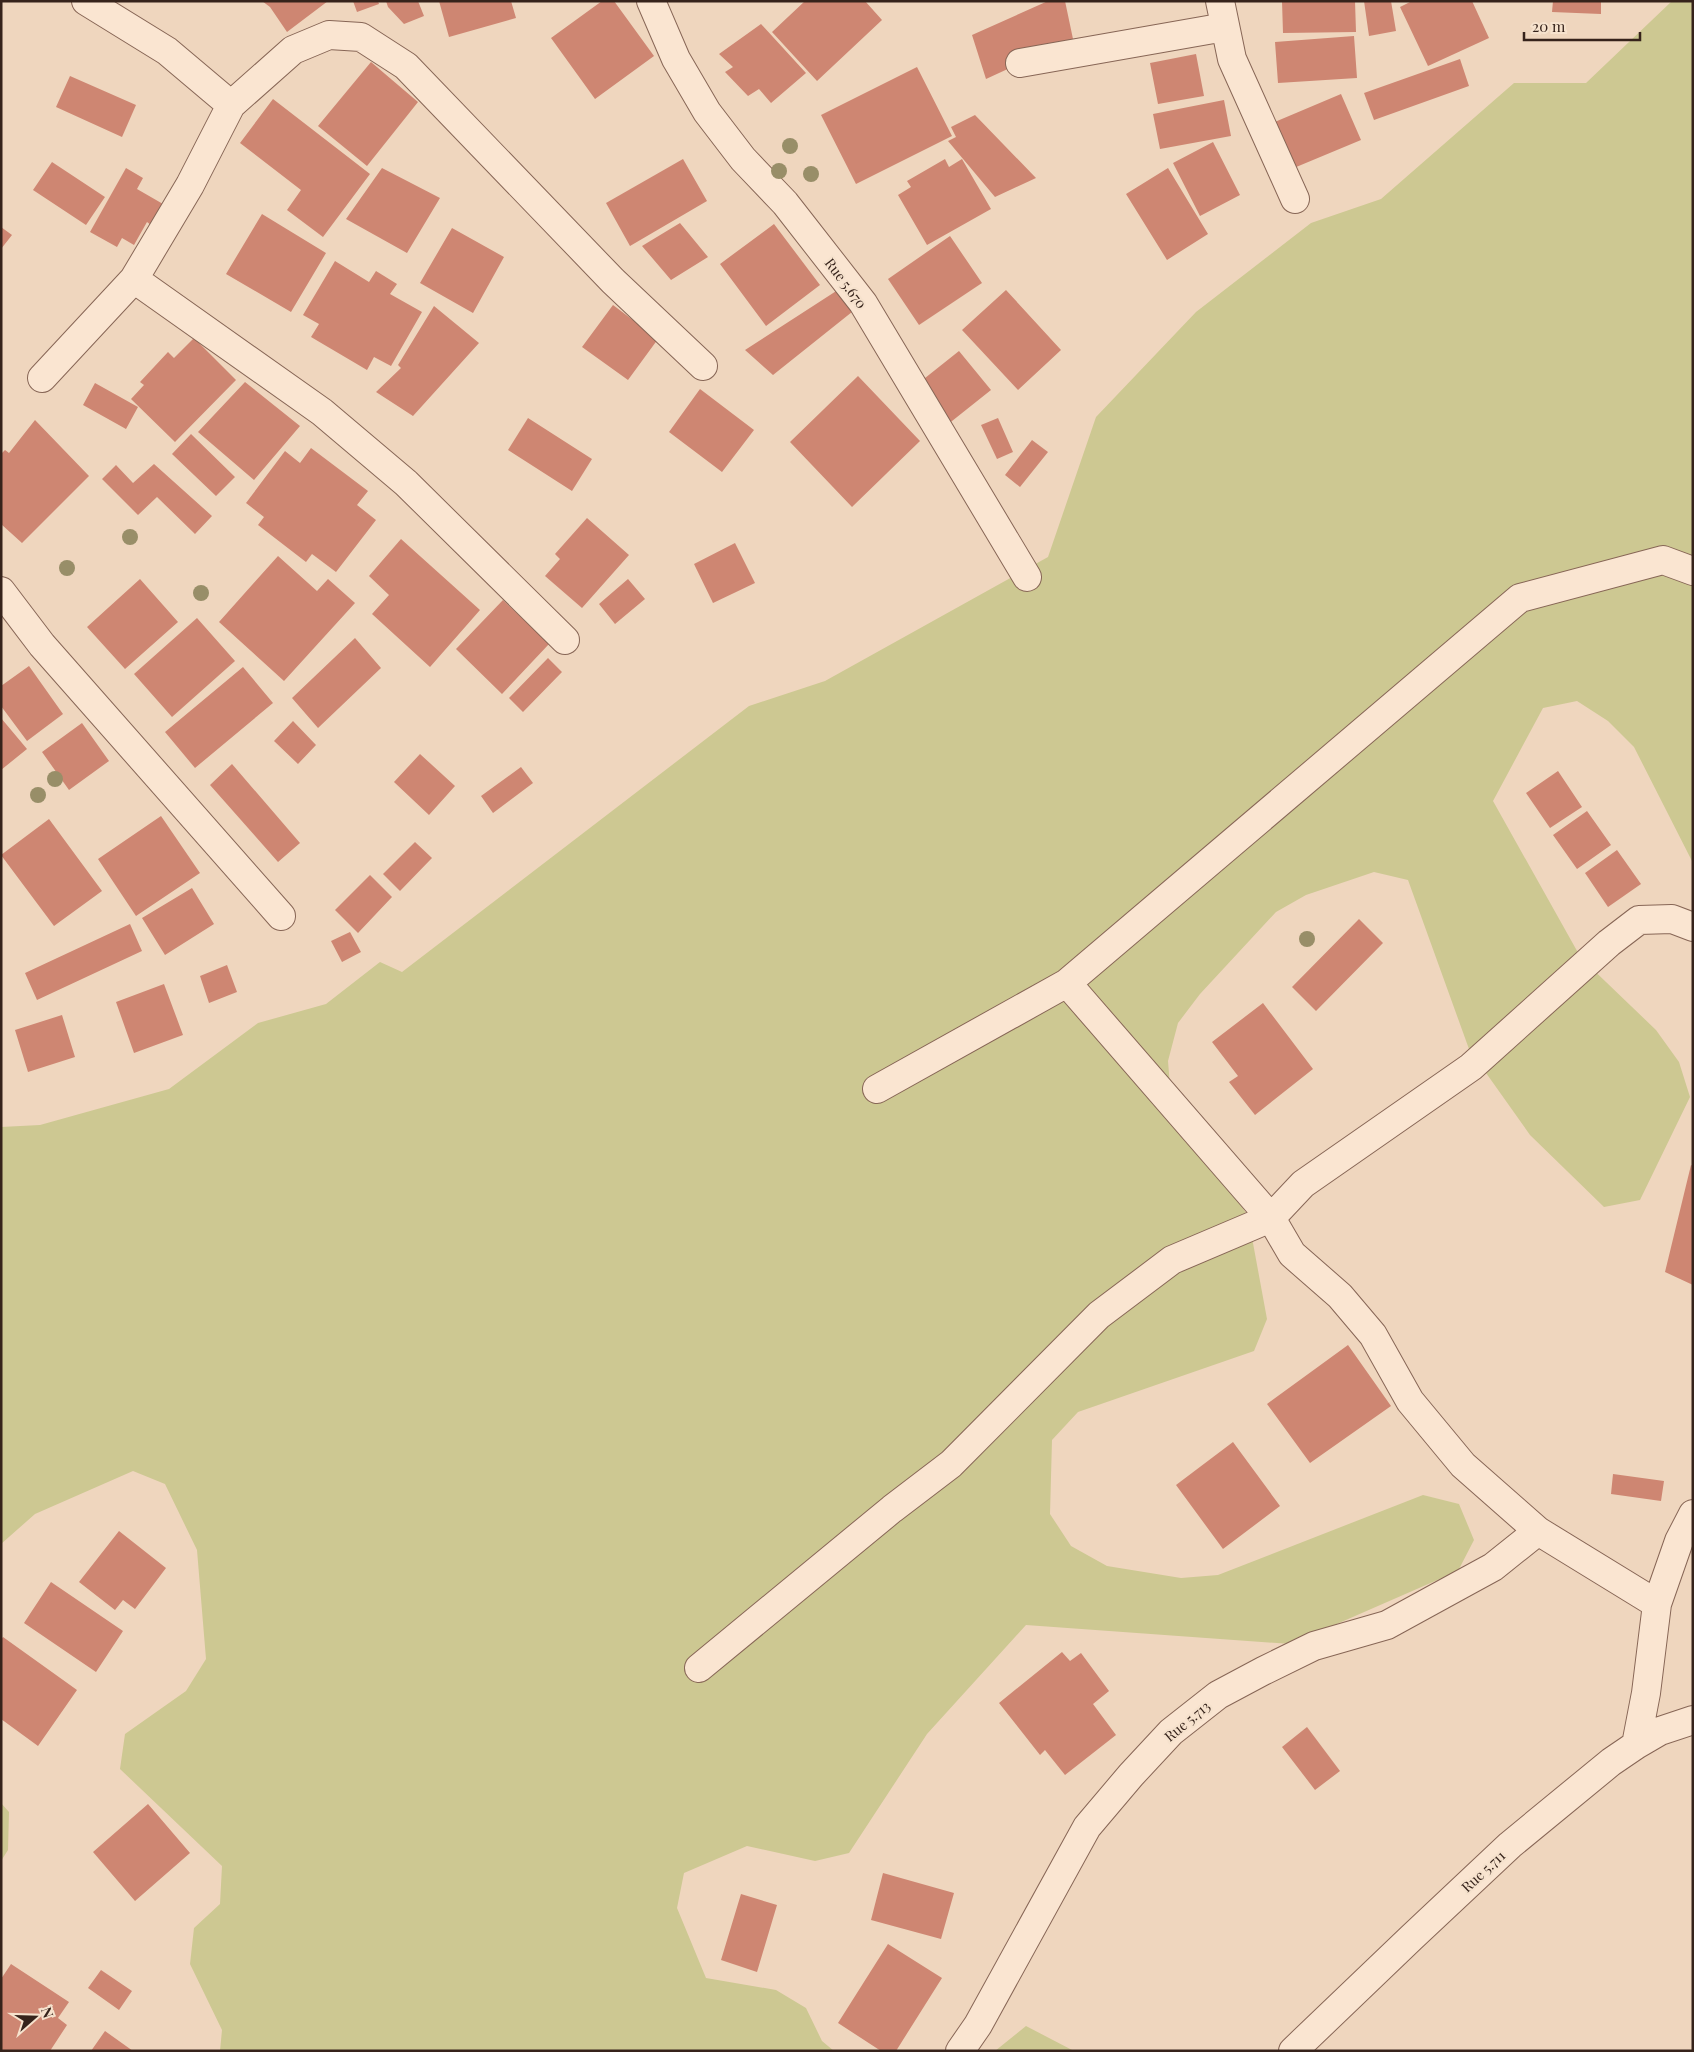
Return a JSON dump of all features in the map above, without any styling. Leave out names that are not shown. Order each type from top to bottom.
[{"type":"street","points":[[86,1],[167,51],[231,105]]},
{"type":"street","name":"Rue 5.670","points":[[651,1],[676,59],[707,112],[744,159],[785,203],[863,304],[1026,577]]},
{"type":"street","points":[[1020,63],[1222,14],[1232,59],[1295,200]]},
{"type":"street","points":[[42,378],[134,279],[190,185],[231,105],[293,50],[329,35],[362,37],[406,66],[613,281],[703,366]]},
{"type":"street","points":[[134,279],[322,412],[406,482],[565,640]]},
{"type":"street","points":[[877,1089],[1066,983],[1520,598],[1663,560],[1693,571]]},
{"type":"street","points":[[1,592],[42,645],[281,916]]},
{"type":"street","points":[[700,1668],[892,1509],[950,1464],[1099,1315],[1172,1260],[1271,1218],[1303,1184],[1471,1067],[1609,943],[1640,920],[1672,919],[1693,927]]},
{"type":"street","points":[[1066,983],[1271,1218],[1292,1254],[1340,1296],[1373,1335],[1410,1401],[1464,1465],[1538,1531],[1657,1604]]},
{"type":"street","points":[[1636,1745],[1646,1693],[1657,1604],[1679,1541],[1693,1514]]},
{"type":"street","name":"Rue 5.713","points":[[960,2051],[978,2025],[1087,1827],[1171,1732],[1218,1696],[1263,1671],[1314,1646],[1387,1625],[1493,1568],[1538,1531]]},
{"type":"street","name":"Rue 5.711","points":[[1293,2051],[1510,1845],[1611,1762],[1660,1731],[1693,1720]]},
{"type":"shaded area","points":[[1672,1],[1693,1],[1693,863],[1634,747],[1608,721],[1577,701],[1543,708],[1493,801],[1581,958],[1656,1030],[1679,1062],[1690,1097],[1640,1200],[1604,1207],[1530,1135],[1469,1049],[1408,880],[1374,872],[1306,895],[1276,912],[1200,994],[1178,1023],[1168,1061],[1171,1099],[1248,1216],[1267,1319],[1254,1351],[1078,1412],[1052,1440],[1050,1514],[1071,1546],[1107,1566],[1181,1578],[1218,1575],[1423,1495],[1459,1504],[1474,1540],[1458,1571],[1291,1644],[1026,1625],[927,1734],[849,1853],[815,1861],[747,1846],[684,1873],[677,1908],[706,1978],[776,1990],[806,2008],[822,2041],[834,2051],[220,2051],[222,2030],[190,1964],[194,1928],[220,1904],[222,1866],[120,1769],[125,1734],[186,1691],[206,1659],[197,1550],[165,1484],[133,1471],[35,1514],[1,1544],[1,1127],[40,1125],[169,1089],[258,1023],[326,1004],[380,962],[402,972],[749,706],[825,681],[1048,557],[1096,417],[1196,312],[1311,223],[1381,199],[1514,83],[1586,83]]},
{"type":"shaded area","points":[[1,1803],[9,1812],[8,1850],[1,1861]]},
{"type":"shaded area","points":[[1026,2026],[1074,2051],[995,2051]]},
{"type":"building","points":[[262,1],[328,1],[287,32],[270,7]]},
{"type":"building","points":[[353,1],[378,1],[379,4],[357,12]]},
{"type":"building","points":[[386,1],[418,1],[424,16],[404,24],[388,7]]},
{"type":"building","points":[[439,1],[511,1],[516,18],[449,37]]},
{"type":"building","points":[[602,1],[614,1],[654,56],[595,99],[551,38]]},
{"type":"building","points":[[805,1],[865,1],[882,20],[817,81],[772,32]]},
{"type":"building","points":[[1048,1],[1065,1],[1073,39],[986,79],[972,35]]},
{"type":"building","points":[[1282,1],[1355,1],[1356,32],[1283,33]]},
{"type":"building","points":[[1364,1],[1391,1],[1396,31],[1369,36]]},
{"type":"building","points":[[1412,1],[1472,1],[1489,38],[1428,66],[1400,7]]},
{"type":"building","points":[[1553,1],[1601,1],[1601,14],[1552,12]]},
{"type":"building","points":[[761,24],[806,73],[771,103],[759,89],[748,96],[725,72],[733,67],[719,54]]},
{"type":"building","points":[[1354,36],[1357,78],[1278,83],[1275,42]]},
{"type":"building","points":[[1196,54],[1204,96],[1158,104],[1150,63]]},
{"type":"building","points":[[1460,59],[1469,86],[1374,120],[1364,93]]},
{"type":"building","points":[[371,62],[418,102],[367,166],[318,126]]},
{"type":"building","points":[[917,67],[952,136],[856,184],[821,115]]},
{"type":"building","points":[[70,76],[136,105],[122,137],[56,107]]},
{"type":"building","points":[[1341,94],[1361,140],[1289,170],[1270,124]]},
{"type":"building","points":[[273,99],[370,174],[323,237],[287,210],[301,190],[240,143]]},
{"type":"building","points":[[1224,100],[1231,136],[1160,149],[1153,114]]},
{"type":"building","points":[[975,115],[1036,178],[995,197],[948,141],[956,137],[951,127]]},
{"type":"building","points":[[1213,142],[1240,195],[1200,216],[1173,163]]},
{"type":"building","points":[[683,159],[707,201],[630,246],[606,203]]},
{"type":"building","points":[[945,159],[949,167],[962,159],[991,209],[927,245],[898,195],[911,187],[907,181]]},
{"type":"building","points":[[52,162],[105,197],[86,225],[33,190]]},
{"type":"building","points":[[126,168],[143,178],[137,189],[163,204],[151,225],[147,222],[134,245],[122,238],[117,247],[90,232]]},
{"type":"building","points":[[382,168],[440,198],[407,253],[346,219]]},
{"type":"building","points":[[1168,168],[1208,234],[1167,260],[1126,194]]},
{"type":"building","points":[[262,214],[326,253],[291,312],[226,274]]},
{"type":"building","points":[[680,223],[708,257],[671,280],[642,246]]},
{"type":"building","points":[[774,224],[820,285],[766,326],[720,264]]},
{"type":"building","points":[[1,227],[12,235],[1,249]]},
{"type":"building","points":[[452,228],[504,257],[473,313],[420,283]]},
{"type":"building","points":[[950,236],[982,283],[919,325],[888,279]]},
{"type":"building","points":[[335,261],[369,282],[376,271],[397,284],[390,294],[422,312],[391,366],[374,357],[367,370],[311,337],[319,324],[303,315]]},
{"type":"building","points":[[844,286],[862,304],[773,375],[745,350]]},
{"type":"building","points":[[1006,290],[1061,350],[1018,390],[962,330]]},
{"type":"building","points":[[613,305],[658,339],[628,380],[582,347]]},
{"type":"building","points":[[434,306],[479,343],[413,416],[376,392],[401,368],[398,365]]},
{"type":"building","points":[[194,338],[236,380],[175,442],[131,399],[144,385],[140,382],[168,352],[174,358]]},
{"type":"building","points":[[959,351],[991,390],[947,425],[915,386]]},
{"type":"building","points":[[858,376],[920,441],[852,507],[790,442]]},
{"type":"building","points":[[245,382],[300,426],[254,480],[198,432]]},
{"type":"building","points":[[95,383],[138,407],[126,429],[83,405]]},
{"type":"building","points":[[700,389],[754,430],[722,472],[669,432]]},
{"type":"building","points":[[528,418],[592,459],[572,491],[508,450]]},
{"type":"building","points":[[998,418],[1013,452],[997,459],[981,425]]},
{"type":"building","points":[[35,420],[89,476],[22,543],[1,524],[1,454],[5,450],[9,453]]},
{"type":"building","points":[[191,434],[235,477],[216,496],[172,454]]},
{"type":"building","points":[[1032,440],[1048,452],[1020,487],[1005,475]]},
{"type":"building","points":[[311,448],[368,491],[357,505],[376,520],[336,572],[312,554],[306,562],[258,525],[264,517],[246,503],[285,451],[300,463]]},
{"type":"building","points":[[154,464],[212,516],[195,534],[157,497],[138,515],[102,479],[116,465],[133,483]]},
{"type":"building","points":[[587,518],[629,555],[582,608],[545,576],[560,559],[555,554]]},
{"type":"building","points":[[401,539],[480,610],[430,667],[372,614],[389,595],[369,576]]},
{"type":"building","points":[[735,543],[755,583],[713,603],[694,564]]},
{"type":"building","points":[[278,556],[317,591],[328,579],[355,603],[284,681],[219,622]]},
{"type":"building","points":[[140,579],[178,622],[125,669],[87,627]]},
{"type":"building","points":[[628,579],[645,599],[615,624],[599,604]]},
{"type":"building","points":[[503,600],[549,644],[502,694],[456,649]]},
{"type":"building","points":[[197,618],[235,661],[172,717],[134,674]]},
{"type":"building","points":[[355,638],[381,668],[318,728],[292,698]]},
{"type":"building","points":[[548,658],[562,672],[523,712],[509,698]]},
{"type":"building","points":[[29,666],[63,714],[27,741],[1,706],[1,686]]},
{"type":"building","points":[[243,667],[273,703],[195,768],[165,732]]},
{"type":"building","points":[[1,718],[27,749],[1,770]]},
{"type":"building","points":[[293,721],[316,745],[298,764],[274,741]]},
{"type":"building","points":[[82,723],[109,761],[69,790],[42,752]]},
{"type":"building","points":[[420,754],[455,786],[429,815],[394,782]]},
{"type":"building","points":[[232,764],[300,843],[278,862],[210,785]]},
{"type":"building","points":[[521,767],[533,783],[493,813],[481,796]]},
{"type":"building","points":[[1558,771],[1582,807],[1550,828],[1526,793]]},
{"type":"building","points":[[1587,811],[1611,845],[1577,869],[1553,835]]},
{"type":"building","points":[[161,816],[200,873],[136,916],[98,859]]},
{"type":"building","points":[[49,819],[102,891],[54,926],[1,855]]},
{"type":"building","points":[[415,842],[432,858],[400,891],[383,874]]},
{"type":"building","points":[[1617,850],[1641,884],[1608,907],[1585,873]]},
{"type":"building","points":[[370,875],[392,897],[358,933],[335,910]]},
{"type":"building","points":[[192,888],[214,924],[165,955],[142,918]]},
{"type":"building","points":[[1359,919],[1383,943],[1316,1011],[1292,987]]},
{"type":"building","points":[[130,924],[142,951],[37,1000],[25,973]]},
{"type":"building","points":[[350,932],[361,952],[342,962],[331,941]]},
{"type":"building","points":[[227,965],[237,992],[209,1003],[200,976]]},
{"type":"building","points":[[164,984],[183,1035],[134,1053],[116,1002]]},
{"type":"building","points":[[1263,1003],[1313,1069],[1255,1115],[1229,1082],[1238,1076],[1212,1042]]},
{"type":"building","points":[[62,1015],[75,1057],[28,1072],[15,1030]]},
{"type":"building","points":[[1691,1165],[1693,1166],[1693,1285],[1665,1272]]},
{"type":"building","points":[[1348,1345],[1391,1406],[1310,1463],[1267,1404]]},
{"type":"building","points":[[1233,1442],[1280,1506],[1223,1549],[1176,1485]]},
{"type":"building","points":[[1613,1474],[1664,1481],[1661,1501],[1611,1494]]},
{"type":"building","points":[[119,1531],[166,1568],[135,1609],[123,1600],[115,1610],[79,1582]]},
{"type":"building","points":[[51,1582],[123,1631],[96,1672],[24,1623]]},
{"type":"building","points":[[3,1637],[77,1690],[38,1746],[1,1719],[1,1640]]},
{"type":"building","points":[[1062,1652],[1070,1661],[1081,1653],[1109,1691],[1093,1704],[1116,1735],[1065,1775],[1045,1750],[1040,1755],[999,1703]]},
{"type":"building","points":[[1307,1727],[1340,1771],[1315,1790],[1282,1747]]},
{"type":"building","points":[[148,1804],[190,1853],[135,1901],[93,1852]]},
{"type":"building","points":[[883,1873],[954,1893],[941,1939],[871,1920]]},
{"type":"building","points":[[741,1894],[777,1905],[757,1972],[721,1960]]},
{"type":"building","points":[[888,1944],[942,1978],[896,2051],[881,2051],[838,2023]]},
{"type":"building","points":[[11,1964],[69,2002],[58,2018],[67,2025],[50,2051],[1,2051],[1,1979]]},
{"type":"building","points":[[101,1970],[132,1991],[119,2010],[88,1988]]},
{"type":"building","points":[[105,2031],[133,2051],[91,2051]]}]
